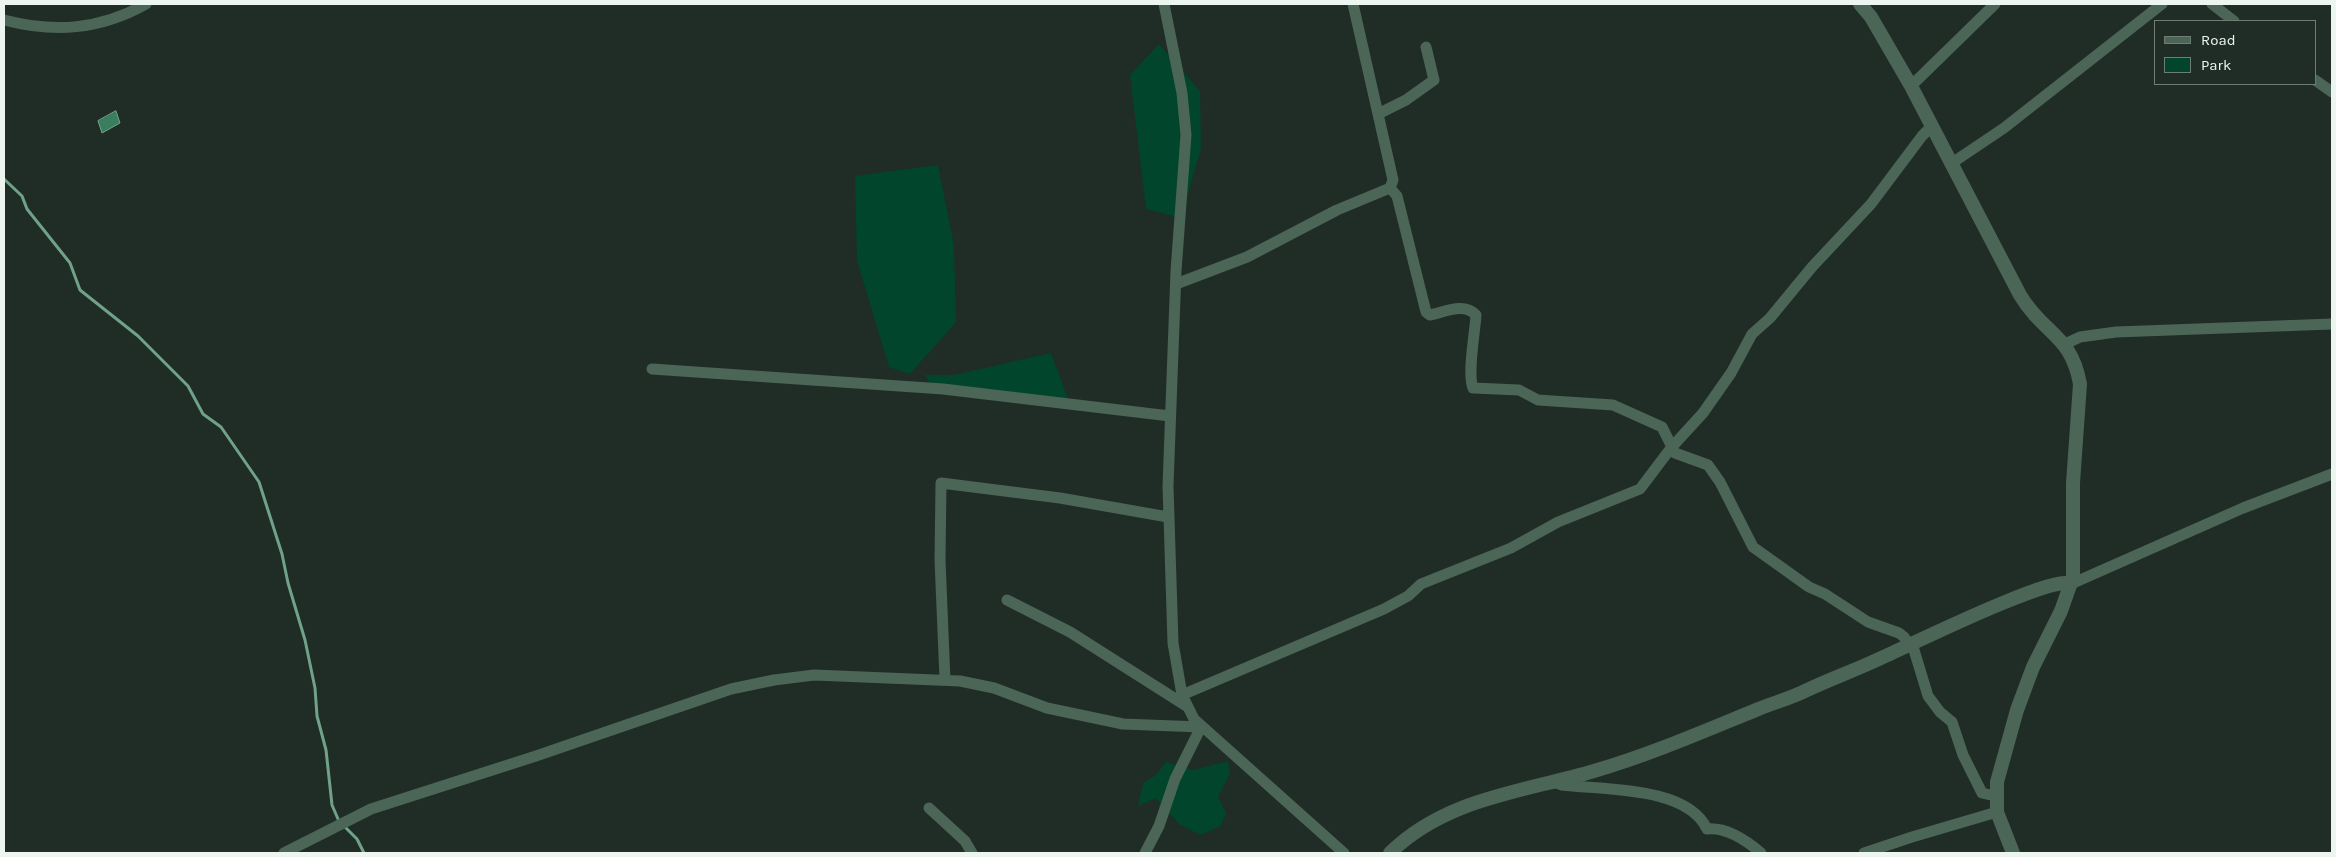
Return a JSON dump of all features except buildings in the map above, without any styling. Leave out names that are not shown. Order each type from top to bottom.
[{"type":"street","points":[[4,20],[52,29],[85,27],[124,16],[146,4]]},
{"type":"street","points":[[1164,4],[1185,114],[1183,189],[1176,284],[1170,416],[1168,516],[1173,643],[1182,695],[1194,719],[1201,727],[1344,853]]},
{"type":"street","points":[[1176,284],[1247,257],[1337,210],[1390,188],[1393,180],[1353,4]]},
{"type":"street","points":[[1860,4],[1871,17],[1911,86],[2032,314],[2066,344],[2075,362],[2080,384],[2073,484],[2074,557],[2071,584],[2061,611],[2033,667],[2017,710],[1999,769],[1995,796],[1997,812],[2013,853]]},
{"type":"street","points":[[1911,86],[1995,4]]},
{"type":"street","points":[[1952,163],[2004,128],[2162,4]]},
{"type":"street","points":[[2212,4],[2233,20]]},
{"type":"street","points":[[1378,114],[1406,100],[1434,80],[1426,47]]},
{"type":"street","points":[[2316,81],[2332,92]]},
{"type":"street","points":[[1182,695],[1384,609],[1408,596],[1421,584],[1511,548],[1558,522],[1640,489],[1671,448],[1717,394],[1752,334],[1770,318],[1818,260],[1871,204],[1922,136],[1932,126]]},
{"type":"street","points":[[1390,188],[1397,196],[1426,312],[1430,315],[1459,308],[1471,310],[1476,315],[1474,350],[1469,378],[1473,388],[1519,390],[1538,400],[1613,404],[1662,427],[1675,453],[1708,465],[1720,482],[1753,547],[1809,587],[1825,594],[1868,622],[1899,633],[1914,650],[1928,696],[1940,712],[1952,722],[1963,755],[1982,793],[1995,796]]},
{"type":"street","points":[[2066,344],[2080,337],[2116,332],[2332,324]]},
{"type":"street","points":[[652,368],[943,389],[1170,416]]},
{"type":"street","points":[[1390,853],[1400,843],[1458,807],[1594,771],[1677,743],[1793,696],[2025,594],[2063,582],[2071,584],[2243,508],[2332,474]]},
{"type":"street","points":[[945,680],[940,560],[941,484],[1051,497],[1168,516]]},
{"type":"street","points":[[1007,600],[1070,632],[1189,708]]},
{"type":"street","points":[[284,853],[371,809],[536,756],[732,689],[774,680],[814,675],[960,681],[994,688],[1047,708],[1115,723],[1201,727]]},
{"type":"street","points":[[1145,853],[1159,826],[1175,779],[1201,727]]},
{"type":"street","points":[[1552,781],[1562,785],[1655,794],[1695,812],[1707,829],[1717,828],[1729,833],[1761,853]]},
{"type":"street","points":[[929,808],[966,841],[972,853]]},
{"type":"street","points":[[1864,853],[1997,812]]},
{"type":"green space","points":[[1159,44],[1200,91],[1201,149],[1181,218],[1146,209],[1130,75]]},
{"type":"green space","points":[[938,165],[954,245],[956,322],[910,374],[889,367],[857,261],[855,176]]},
{"type":"green space","points":[[1051,353],[1070,404],[932,388],[925,375],[954,375]]},
{"type":"green space","points":[[1228,761],[1230,773],[1218,797],[1226,813],[1221,826],[1200,835],[1179,824],[1156,798],[1138,806],[1143,783],[1156,775],[1166,762],[1194,770]]},
{"type":"shaded area","points":[[116,111],[120,123],[102,133],[98,121]]},
{"type":"waterway","points":[[4,179],[22,196],[27,209],[70,263],[80,290],[138,336],[188,386],[203,414],[221,427],[259,482],[282,554],[288,583],[305,640],[315,688],[317,716],[326,750],[332,805],[338,819]]},
{"type":"waterway","points":[[344,826],[357,839],[364,853]]}]
